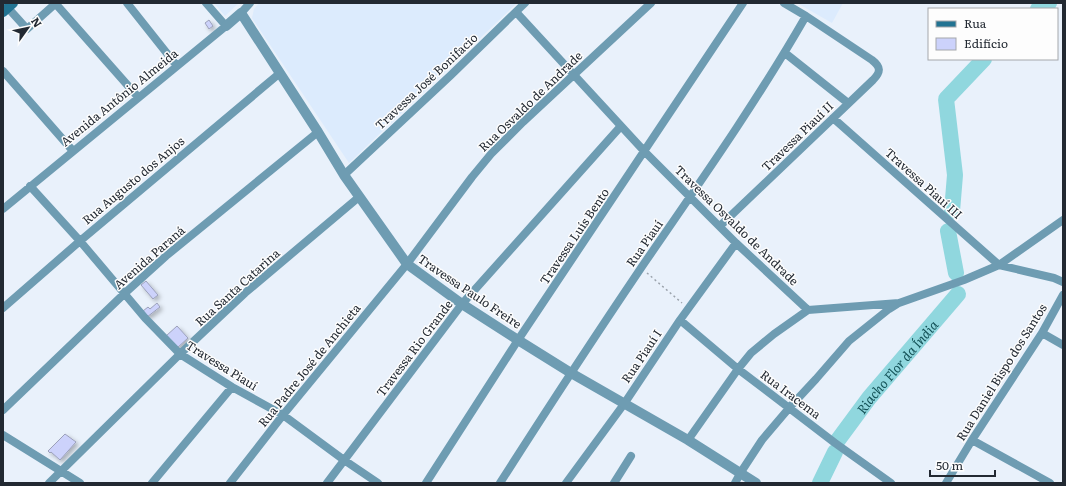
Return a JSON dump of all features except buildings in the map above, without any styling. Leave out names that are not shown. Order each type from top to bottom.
[{"type":"street","points":[[8,7],[27,29],[55,3],[138,97]]},
{"type":"street","points":[[127,3],[177,66]]},
{"type":"street","points":[[206,3],[226,26]]},
{"type":"street","name":"Avenida Antônio Almeida","points":[[3,209],[226,26],[250,3]]},
{"type":"street","name":"Travessa José Bonifacio","points":[[344,175],[451,75],[525,3]]},
{"type":"street","name":"Rua Osvaldo de Andrade","points":[[407,264],[491,154],[523,122],[651,3]]},
{"type":"street","name":"Travessa Luís Bento","points":[[426,483],[518,340],[645,152],[743,3]]},
{"type":"street","points":[[784,3],[806,16]]},
{"type":"street","name":"Travessa Osvaldo de Andrade","points":[[516,12],[645,152],[736,243],[808,310]]},
{"type":"street","name":"Travessa Paulo Freire","points":[[241,13],[280,72],[344,175],[407,264],[462,304],[518,340],[624,404],[688,440],[741,472],[756,483]]},
{"type":"street","name":"Rua Piauí","points":[[500,483],[571,372],[691,197],[785,53],[806,16]]},
{"type":"street","name":"Travessa Piauí II","points":[[720,226],[877,75],[879,68],[876,63],[806,16]]},
{"type":"street","points":[[785,53],[848,103]]},
{"type":"street","points":[[3,72],[73,151]]},
{"type":"street","name":"Rua Augusto dos Anjos","points":[[3,308],[280,72]]},
{"type":"street","name":"Travessa Piauí III","points":[[833,118],[999,265]]},
{"type":"street","name":"Travessa Rio Grande","points":[[327,483],[462,304],[621,126]]},
{"type":"street","name":"Avenida Paraná","points":[[3,410],[125,293],[166,256],[318,132]]},
{"type":"street","name":"Travessa Piauí","points":[[30,186],[80,241],[160,334],[180,354],[232,387],[282,415],[378,483]]},
{"type":"street","name":"Rua Santa Catarina","points":[[49,483],[180,354],[245,293],[359,197]]},
{"type":"street","points":[[735,483],[762,440],[790,407],[849,341],[889,308],[964,280],[999,265],[1063,220]]},
{"type":"street","name":"Rua Piauí I","points":[[566,483],[624,404],[680,320],[736,243]]},
{"type":"street","name":"Rua Padre José de Anchieta","points":[[230,483],[282,415],[407,264]]},
{"type":"street","points":[[999,265],[1048,276],[1063,282]]},
{"type":"street","name":"Rua Daniel Bispo dos Santos","points":[[946,483],[972,440],[1042,333],[1063,295]]},
{"type":"street","points":[[688,440],[738,369],[752,353],[774,334],[808,310],[899,303]]},
{"type":"street","name":"Rua Iracema","points":[[680,320],[738,369],[790,407],[835,443],[891,483]]},
{"type":"street","points":[[1042,333],[1063,345]]},
{"type":"street","points":[[152,483],[232,387]]},
{"type":"street","points":[[3,435],[80,483]]},
{"type":"street","points":[[972,440],[1050,483]]},
{"type":"street","points":[[614,483],[631,456]]},
{"type":"path","points":[[642,268],[689,308]]},
{"type":"shaded area","points":[[214,3],[239,3],[225,16]]},
{"type":"shaded area","points":[[259,3],[517,3],[349,163],[252,18],[254,9]]},
{"type":"shaded area","points":[[797,3],[843,3],[832,23]]},
{"type":"waterway","name":"Riacho Flor da Índia","points":[[1040,8],[1049,3]]},
{"type":"waterway","name":"Riacho Flor da Índia","points":[[952,211],[955,175],[946,99],[983,60]]},
{"type":"waterway","name":"Riacho Flor da Índia","points":[[948,231],[956,273]]},
{"type":"waterway","name":"Riacho Flor da Índia","points":[[838,440],[869,398],[958,294]]},
{"type":"waterway","name":"Riacho Flor da Índia","points":[[820,483],[835,452]]}]
